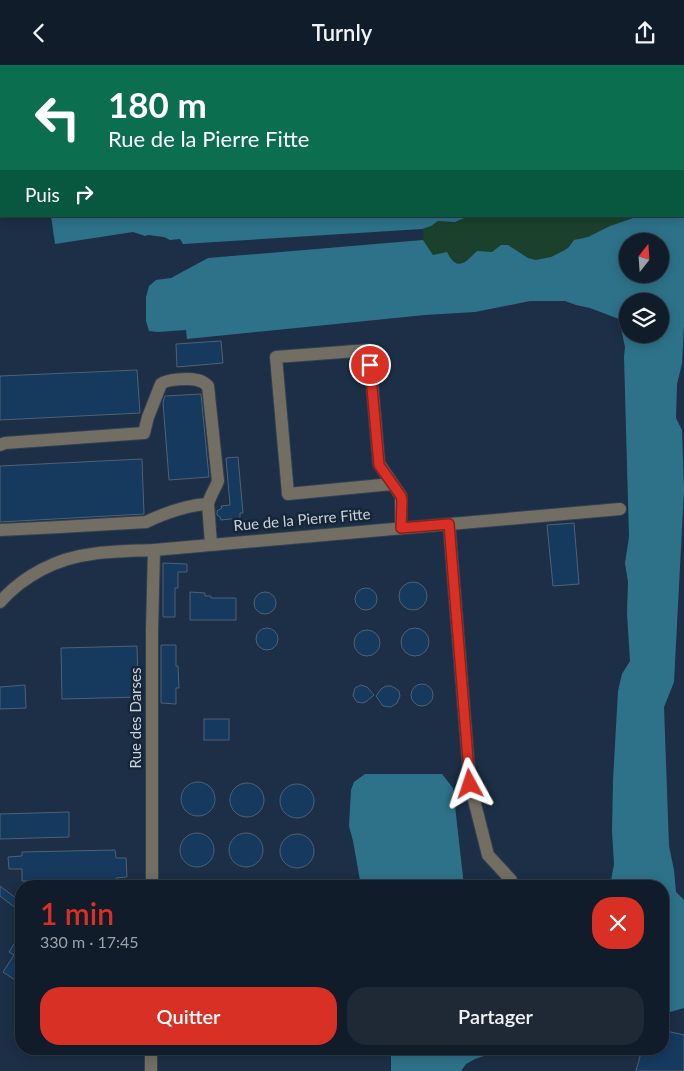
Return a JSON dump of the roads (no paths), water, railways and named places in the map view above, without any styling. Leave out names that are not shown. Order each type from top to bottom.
[{"type":"street","points":[[392,484],[288,494],[276,357],[369,351],[379,465],[399,492],[402,500],[401,528]]},
{"type":"street","points":[[0,445],[5,443],[144,433],[161,384],[165,381],[196,380],[203,382],[208,386],[218,481],[208,504],[211,544]]},
{"type":"street","points":[[0,530],[146,522],[164,514],[194,505],[208,504]]},
{"type":"street","name":"Rue de la Pierre Fitte","points":[[0,602],[26,578],[69,559],[91,554],[620,509]]},
{"type":"street","points":[[449,524],[470,784],[488,855],[511,880]]},
{"type":"street","name":"Rue des Darses","points":[[152,880],[152,630],[154,550]]},
{"type":"street","points":[[151,1055],[151,1071]]}]
